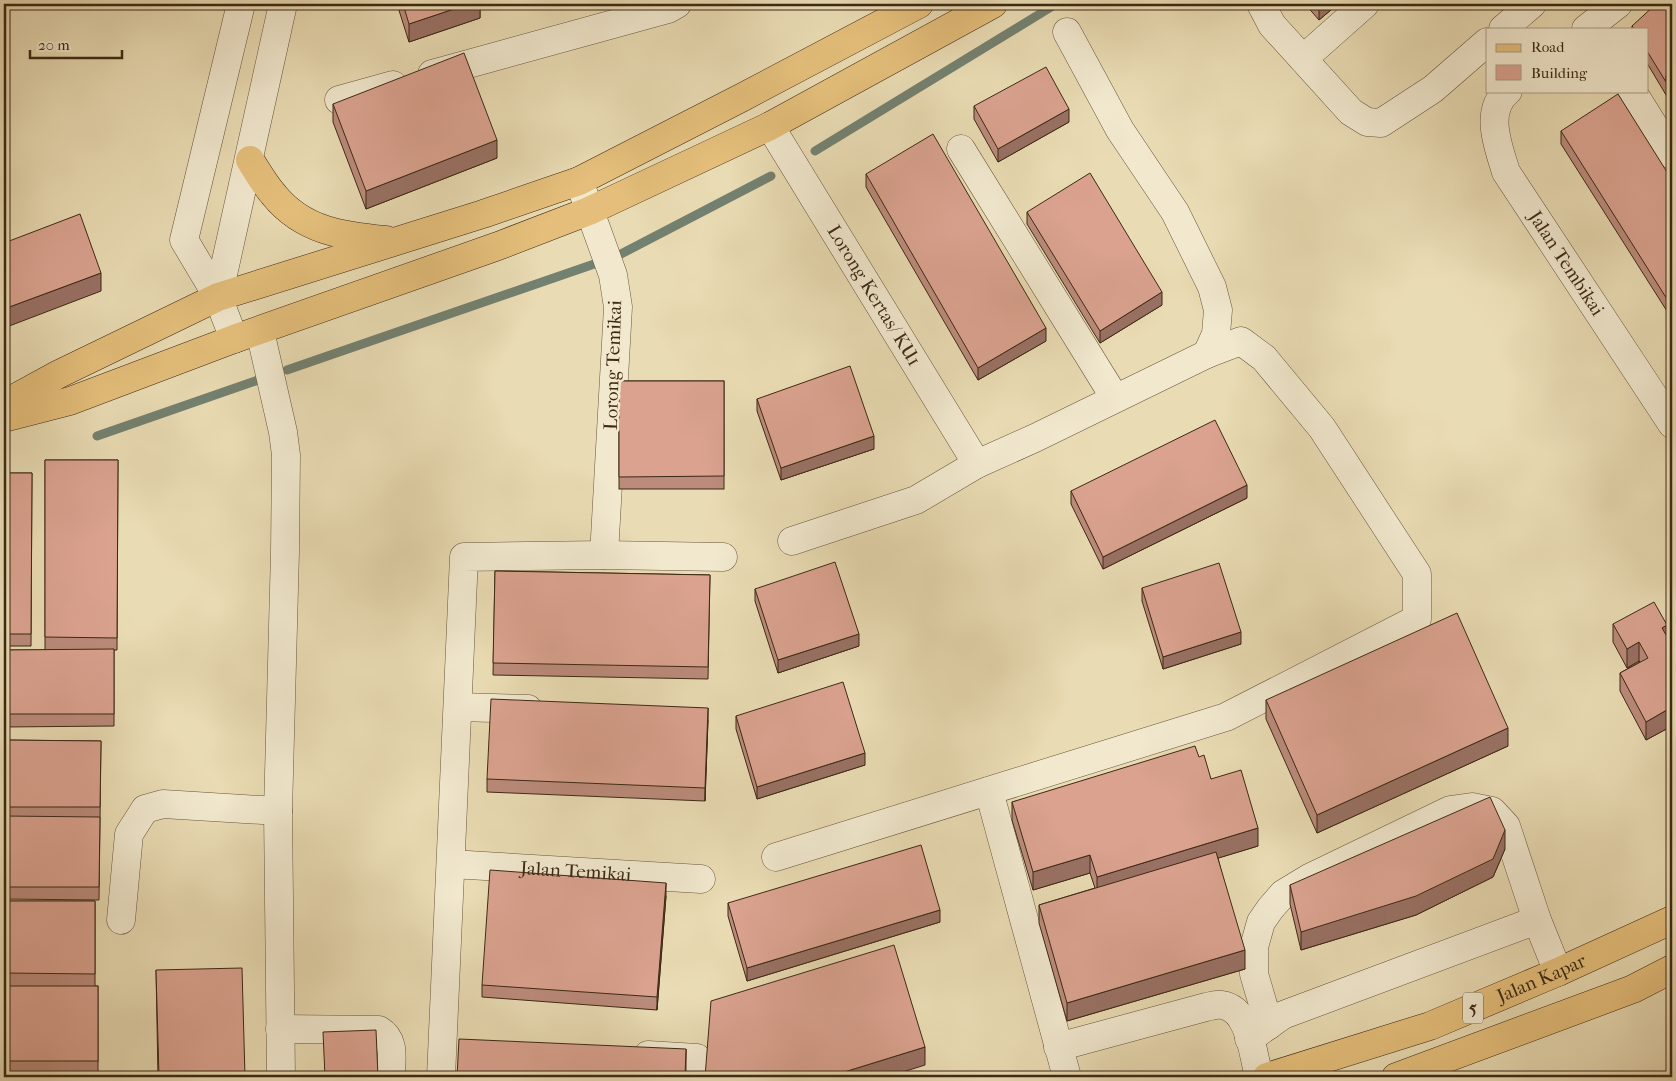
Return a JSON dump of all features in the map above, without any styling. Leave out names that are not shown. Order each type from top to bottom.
[{"type":"main road","points":[[4,404],[59,374],[218,297],[483,214],[579,181],[919,4]]},
{"type":"main road","points":[[4,418],[70,401],[234,339],[498,246],[590,211],[770,126],[993,4]]},
{"type":"main road","points":[[250,160],[274,196],[296,218],[321,229],[353,237],[397,241]]},
{"type":"main road","name":"Jalan Kapar","points":[[1267,1077],[1430,1026],[1558,972],[1672,920]]},
{"type":"main road","name":"Jalan Kapar","points":[[1396,1077],[1633,989],[1672,969]]},
{"type":"street","points":[[234,339],[218,297],[184,240],[240,4]]},
{"type":"street","points":[[339,100],[668,9],[677,4]]},
{"type":"street","points":[[1261,4],[1272,25],[1351,112],[1366,122],[1381,123],[1433,89],[1486,43]]},
{"type":"street","points":[[1303,59],[1364,4]]},
{"type":"street","points":[[1504,28],[1532,4]]},
{"type":"street","points":[[1590,28],[1618,4]]},
{"type":"street","points":[[218,297],[285,5]]},
{"type":"street","points":[[1067,32],[1120,130],[1175,212],[1212,287],[1218,310],[1218,318],[1216,334],[1206,354]]},
{"type":"street","points":[[1633,92],[1672,155]]},
{"type":"street","name":"Jalan Tembikai","points":[[1506,93],[1494,114],[1497,138],[1506,172],[1672,424]]},
{"type":"street","name":"Lorong Kertas/ KU1","points":[[770,126],[977,464]]},
{"type":"street","points":[[961,149],[1116,398]]},
{"type":"street","name":"Lorong Temikai","points":[[579,181],[613,274],[618,307],[604,555]]},
{"type":"street","points":[[260,330],[283,432],[286,454],[278,811],[281,1077]]},
{"type":"street","points":[[776,856],[1226,717],[1417,619],[1417,574],[1322,428],[1264,358],[1241,341],[1206,354],[977,464],[916,500],[792,541]]},
{"type":"street","points":[[441,1077],[452,1044],[451,864],[464,557],[604,555],[723,557]]},
{"type":"street","points":[[458,707],[555,710]]},
{"type":"street","points":[[989,791],[1067,1077]]},
{"type":"street","points":[[121,920],[128,834],[145,809],[163,804],[278,811]]},
{"type":"street","points":[[1259,1077],[1259,1032],[1254,974],[1254,947],[1261,922],[1270,909],[1283,894],[1311,877],[1450,810],[1472,807],[1492,811],[1506,826],[1537,920],[1558,972]]},
{"type":"street","name":"Jalan Temikai","points":[[451,864],[701,879]]},
{"type":"street","points":[[1259,1032],[1283,1016],[1537,920]]},
{"type":"street","points":[[1058,1047],[1206,1007],[1221,1005],[1235,1010],[1245,1022],[1259,1032]]},
{"type":"street","points":[[280,1029],[379,1030],[386,1034],[391,1044],[391,1077]]},
{"type":"street","points":[[628,1054],[697,1058],[696,1077]]},
{"type":"building","points":[[403,4],[469,4],[409,24]]},
{"type":"building","points":[[1656,4],[1672,4],[1672,72],[1666,76],[1666,82],[1648,53],[1648,28],[1633,28],[1632,26]]},
{"type":"building","points":[[464,53],[497,140],[366,191],[333,104]]},
{"type":"building","points":[[1046,67],[1069,109],[998,149],[974,106]]},
{"type":"building","points":[[1672,72],[1672,87],[1666,76]]},
{"type":"building","points":[[1618,94],[1672,180],[1672,307],[1561,131]]},
{"type":"building","points":[[933,134],[1046,328],[978,368],[866,174]]},
{"type":"building","points":[[1090,173],[1162,292],[1100,331],[1027,212]]},
{"type":"building","points":[[80,214],[101,273],[4,309],[4,243]]},
{"type":"building","points":[[850,366],[874,436],[781,468],[757,399]]},
{"type":"building","points":[[619,381],[724,381],[724,476],[619,477]]},
{"type":"building","points":[[1215,420],[1247,485],[1103,557],[1071,491]]},
{"type":"building","points":[[45,460],[118,460],[117,638],[45,637]]},
{"type":"building","points":[[4,473],[32,473],[31,634],[4,634]]},
{"type":"building","points":[[835,562],[859,634],[778,660],[755,589]]},
{"type":"building","points":[[1219,563],[1241,632],[1163,657],[1142,588]]},
{"type":"building","points":[[495,571],[710,575],[708,667],[493,663]]},
{"type":"building","points":[[1654,602],[1667,625],[1662,628],[1672,645],[1672,707],[1646,722],[1620,673],[1648,658],[1639,642],[1627,649],[1613,624]]},
{"type":"building","points":[[1457,613],[1508,728],[1317,815],[1266,700]]},
{"type":"building","points":[[114,649],[114,714],[4,714],[4,650]]},
{"type":"building","points":[[843,682],[865,753],[757,787],[736,716]]},
{"type":"building","points":[[491,699],[708,708],[705,788],[487,779]]},
{"type":"building","points":[[4,740],[101,741],[100,807],[4,807]]},
{"type":"building","points":[[1195,746],[1199,757],[1204,755],[1211,779],[1241,770],[1258,828],[1097,877],[1090,855],[1033,872],[1012,802]]},
{"type":"building","points":[[1490,797],[1505,830],[1493,859],[1416,896],[1301,932],[1290,885]]},
{"type":"building","points":[[4,816],[100,817],[99,887],[4,887]]},
{"type":"building","points":[[921,845],[940,910],[747,968],[728,903]]},
{"type":"building","points":[[1216,852],[1245,950],[1067,1003],[1039,905]]},
{"type":"building","points":[[490,870],[666,883],[657,997],[482,985]]},
{"type":"building","points":[[4,901],[95,901],[95,974],[4,973]]},
{"type":"building","points":[[894,945],[925,1047],[828,1077],[705,1077],[711,1001]]},
{"type":"building","points":[[242,968],[245,1077],[159,1077],[156,970]]},
{"type":"building","points":[[4,986],[98,986],[98,1061],[4,1061]]},
{"type":"building","points":[[376,1030],[378,1077],[325,1077],[323,1032]]},
{"type":"building","points":[[459,1039],[686,1049],[685,1077],[457,1077]]},
{"type":"building","points":[[100,1076],[100,1077],[4,1077]]},
{"type":"waterway","points":[[815,151],[1056,4]]},
{"type":"waterway","points":[[619,255],[771,176]]},
{"type":"waterway","points":[[287,370],[600,262]]},
{"type":"waterway","points":[[97,436],[258,380]]}]
